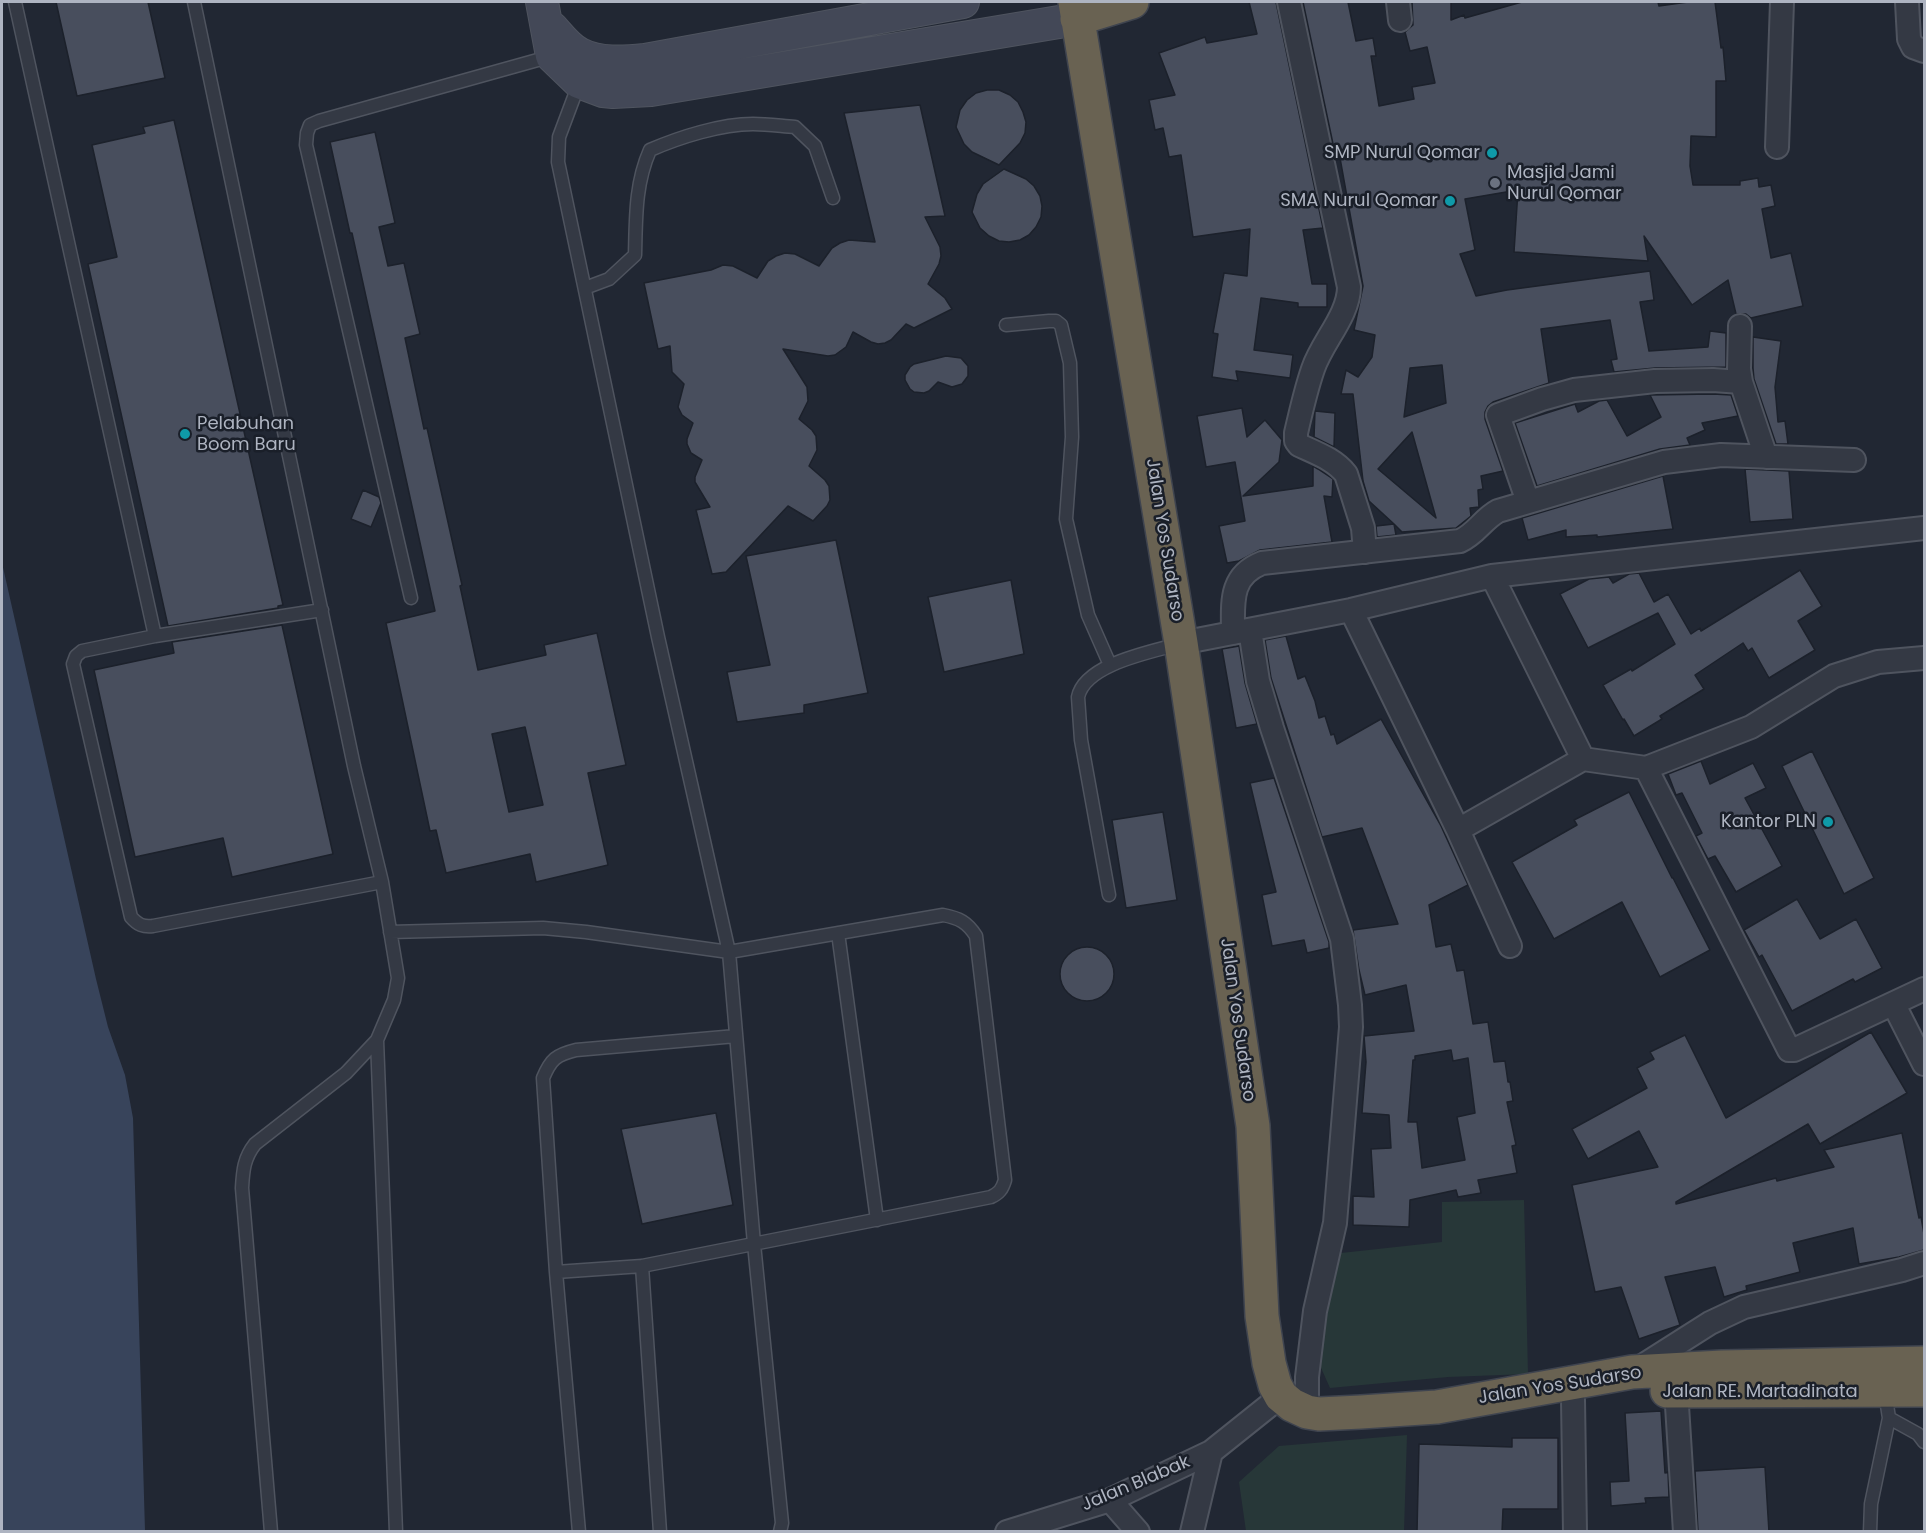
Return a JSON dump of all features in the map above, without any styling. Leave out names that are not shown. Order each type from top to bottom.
[{"type":"highway","points":[[1076,10],[1132,2]]},
{"type":"highway","name":"Jalan Yos Sudarso","points":[[1076,10],[1181,643],[1253,1126],[1262,1316],[1272,1376],[1294,1404],[1319,1414],[1437,1407],[1632,1372],[1722,1367],[1886,1385],[1924,1363]]},
{"type":"highway","name":"Jalan RE. Martadinata","points":[[1525,1392],[1573,1400],[1676,1390],[1886,1385],[1924,1390]]},
{"type":"street","points":[[1289,2],[1338,231],[1349,296],[1346,307],[1326,340],[1314,367],[1296,433],[1296,441],[1299,445],[1331,460],[1346,474],[1363,528],[1365,552]]},
{"type":"street","points":[[1777,147],[1782,2]]},
{"type":"street","points":[[1906,2],[1909,39],[1912,47],[1924,51]]},
{"type":"street","points":[[572,60],[619,62],[645,60],[945,3]]},
{"type":"street","points":[[544,11],[572,60],[603,91],[613,92],[651,90],[876,53],[1076,10]]},
{"type":"street","points":[[868,19],[876,53]]},
{"type":"street","points":[[1740,326],[1741,382],[1766,457]]},
{"type":"street","points":[[1528,502],[1498,415],[1574,390],[1655,381],[1741,382]]},
{"type":"street","points":[[1294,1404],[1307,1377],[1315,1311],[1335,1223],[1351,1027],[1350,1005],[1342,939],[1241,631],[1234,596],[1236,586],[1246,571],[1262,563],[1461,541],[1472,536],[1491,515],[1498,511],[1664,462],[1721,455],[1854,460]]},
{"type":"street","points":[[1181,643],[1351,610],[1492,576],[1924,528]]},
{"type":"street","points":[[1492,576],[1583,759]]},
{"type":"street","points":[[1351,610],[1458,830],[1510,946]]},
{"type":"street","points":[[1458,830],[1583,759],[1646,768],[1751,727],[1834,676],[1878,662],[1924,658]]},
{"type":"street","points":[[1646,768],[1789,1050],[1794,1050],[1894,1005],[1924,989]]},
{"type":"street","points":[[1894,1005],[1924,1064]]},
{"type":"street","points":[[1632,1372],[1710,1323],[1744,1307],[1924,1263]]},
{"type":"street","points":[[1676,1390],[1685,1532]]},
{"type":"street","points":[[1573,1400],[1575,1532]]},
{"type":"street","name":"Jalan Blabak","points":[[1007,1532],[1110,1500],[1211,1452],[1255,1416],[1294,1404]]},
{"type":"street","points":[[1192,1532],[1211,1452]]},
{"type":"street","points":[[1110,1500],[1138,1532]]},
{"type":"lane","points":[[15,2],[155,636]]},
{"type":"lane","points":[[194,2],[354,766],[382,882],[398,978],[394,1000],[377,1040],[346,1073],[255,1144],[248,1153],[244,1165],[242,1188],[271,1532]]},
{"type":"lane","points":[[411,598],[306,145],[307,133],[310,125],[318,121],[572,60],[558,162],[656,625],[729,952],[780,1511],[780,1532]]},
{"type":"lane","points":[[585,288],[609,279],[635,255],[636,207],[642,170],[650,150],[671,141],[706,131],[752,124],[795,127],[815,146],[833,198]]},
{"type":"lane","points":[[1006,326],[1050,321],[1056,321],[1061,325],[1070,363],[1072,437],[1066,519],[1088,615],[1110,665]]},
{"type":"lane","points":[[322,610],[155,636],[82,651],[76,656],[73,664],[131,917],[137,923],[153,926],[382,882]]},
{"type":"lane","points":[[1109,895],[1081,740],[1078,697],[1083,684],[1110,665],[1181,643]]},
{"type":"lane","points":[[390,932],[543,928],[729,952],[943,915],[959,918],[969,925],[976,936],[1005,1180],[1003,1189],[991,1197],[642,1266],[556,1272]]},
{"type":"lane","points":[[838,933],[877,1220]]},
{"type":"lane","points":[[579,1532],[556,1272],[543,1078],[549,1065],[559,1054],[576,1050],[736,1036]]},
{"type":"lane","points":[[377,1040],[396,1532]]},
{"type":"lane","points":[[642,1266],[660,1532]]},
{"type":"lane","points":[[1886,1385],[1924,1442]]},
{"type":"lane","points":[[1870,1532],[1871,1504],[1886,1385]]},
{"type":"shaded area","points":[[1524,1200],[1528,1374],[1448,1377],[1330,1388],[1318,1361],[1324,1294],[1341,1253],[1442,1242],[1442,1202]]},
{"type":"shaded area","points":[[1407,1435],[1404,1531],[1246,1531],[1239,1482],[1279,1446]]},
{"type":"water","points":[[2,563],[96,979],[108,1027],[125,1075],[133,1118],[145,1531],[2,1531]]},
{"type":"building","points":[[56,2],[148,2],[165,78],[77,96]]},
{"type":"building","points":[[1249,2],[1276,2],[1323,228],[1303,230],[1312,284],[1327,284],[1327,307],[1298,307],[1298,303],[1261,298],[1254,350],[1293,355],[1290,378],[1236,371],[1238,381],[1212,377],[1218,334],[1213,333],[1224,273],[1247,276],[1250,229],[1193,237],[1181,155],[1169,157],[1163,128],[1155,130],[1149,100],[1175,95],[1159,53],[1205,37],[1207,43],[1257,34]]},
{"type":"building","points":[[1303,2],[1348,2],[1356,41],[1373,38],[1376,56],[1371,56],[1379,106],[1414,99],[1412,87],[1435,83],[1427,47],[1410,51],[1405,32],[1413,25],[1412,2],[1451,2],[1451,20],[1522,2],[1658,2],[1659,6],[1688,2],[1715,2],[1726,81],[1716,81],[1716,137],[1691,136],[1690,166],[1693,185],[1740,185],[1740,181],[1758,178],[1759,187],[1771,185],[1775,206],[1762,209],[1771,258],[1791,253],[1803,306],[1751,318],[1746,314],[1736,314],[1728,280],[1692,305],[1644,236],[1648,261],[1514,252],[1518,190],[1465,199],[1475,250],[1460,254],[1476,296],[1650,271],[1654,300],[1640,302],[1649,351],[1708,347],[1710,331],[1726,333],[1726,367],[1655,368],[1614,372],[1611,360],[1617,359],[1610,320],[1541,329],[1549,383],[1493,402],[1485,412],[1485,419],[1503,471],[1481,476],[1483,489],[1478,490],[1479,507],[1470,508],[1471,516],[1456,528],[1402,532],[1369,501],[1363,481],[1353,394],[1341,394],[1346,370],[1358,377],[1372,357],[1375,335],[1354,330],[1363,286],[1340,158],[1336,158]],"holes":[[[1442,365],[1446,403],[1404,417],[1410,368]],[[1412,432],[1436,518],[1378,469]]]},
{"type":"building","points":[[999,90],[1010,95],[1018,102],[1026,122],[1025,133],[1020,143],[999,165],[972,152],[964,144],[956,127],[960,110],[967,100],[976,93]]},
{"type":"building","points":[[920,105],[945,216],[925,217],[940,247],[941,256],[928,284],[945,298],[952,309],[914,328],[906,324],[891,340],[885,343],[871,342],[853,332],[846,347],[835,355],[783,349],[807,387],[808,401],[799,419],[816,436],[817,450],[809,466],[829,486],[830,500],[813,521],[788,506],[726,572],[712,574],[696,510],[710,507],[695,482],[702,460],[691,453],[687,444],[693,423],[682,415],[678,407],[684,384],[672,372],[670,346],[658,349],[644,283],[711,270],[723,265],[733,266],[757,278],[768,261],[785,253],[795,254],[819,266],[832,248],[840,243],[849,240],[875,242],[844,113]]},
{"type":"building","name":"Pelabuhan Boom Baru","points":[[174,120],[283,605],[278,608],[168,626],[88,264],[117,257],[92,145],[145,133],[143,127]]},
{"type":"building","points":[[375,132],[395,223],[379,227],[388,266],[404,263],[420,334],[405,338],[424,429],[427,428],[462,585],[460,586],[478,670],[546,655],[544,645],[597,633],[626,765],[588,773],[608,865],[536,882],[530,854],[446,873],[436,830],[430,831],[386,623],[435,611],[330,142]],"holes":[[[525,727],[543,805],[509,812],[492,734]]]},
{"type":"building","points":[[1004,169],[1026,179],[1034,186],[1040,196],[1042,206],[1041,217],[1029,235],[1009,242],[999,241],[989,236],[980,228],[972,212],[977,194],[983,184]]},
{"type":"building","points":[[1753,337],[1781,341],[1775,387],[1778,422],[1785,421],[1788,444],[1776,444],[1754,379]]},
{"type":"building","points":[[946,356],[961,358],[968,366],[968,376],[962,384],[952,387],[938,382],[924,393],[910,389],[905,375],[910,367]]},
{"type":"building","points":[[1650,395],[1731,395],[1738,416],[1702,423],[1705,430],[1687,438],[1690,445],[1660,449],[1537,486],[1515,423],[1575,404],[1578,412],[1599,401],[1607,400],[1627,436],[1661,417]]},
{"type":"building","points":[[1242,408],[1247,437],[1265,420],[1282,440],[1279,462],[1243,496],[1313,486],[1313,466],[1333,479],[1332,497],[1324,496],[1332,542],[1260,550],[1239,561],[1227,563],[1219,526],[1245,521],[1235,462],[1206,467],[1197,416]]},
{"type":"building","points":[[1315,411],[1335,413],[1334,447],[1314,437]]},
{"type":"building","points":[[1745,469],[1789,471],[1793,519],[1750,522]]},
{"type":"building","points":[[1663,476],[1673,529],[1597,537],[1597,535],[1566,537],[1566,530],[1528,540],[1522,518]]},
{"type":"building","points":[[363,490],[379,497],[381,503],[371,527],[351,519]]},
{"type":"building","points":[[1394,524],[1396,535],[1377,537],[1376,526]]},
{"type":"building","points":[[836,540],[868,693],[804,705],[804,713],[737,722],[727,672],[770,665],[746,556]]},
{"type":"building","points":[[1800,570],[1822,606],[1798,621],[1815,650],[1769,678],[1752,648],[1748,651],[1743,643],[1695,675],[1704,689],[1660,716],[1662,719],[1634,736],[1603,685],[1631,669],[1632,671],[1675,644],[1658,613],[1588,648],[1560,594],[1589,579],[1609,577],[1613,583],[1629,574],[1639,573],[1654,602],[1668,594],[1691,634],[1700,628],[1701,631]]},
{"type":"building","points":[[1011,580],[1024,654],[944,672],[928,597]]},
{"type":"building","points":[[282,625],[333,854],[232,877],[223,838],[135,857],[94,670],[174,653],[172,642]]},
{"type":"building","points":[[1286,636],[1298,679],[1305,676],[1319,718],[1325,716],[1331,735],[1334,734],[1337,744],[1381,719],[1441,826],[1468,885],[1429,905],[1436,947],[1451,944],[1457,971],[1464,970],[1473,1024],[1488,1022],[1494,1062],[1505,1061],[1513,1101],[1507,1102],[1516,1145],[1512,1146],[1517,1173],[1478,1180],[1481,1193],[1458,1197],[1456,1190],[1410,1200],[1409,1227],[1353,1225],[1353,1196],[1374,1197],[1371,1149],[1391,1148],[1389,1115],[1362,1113],[1366,1062],[1364,1036],[1414,1031],[1406,985],[1365,995],[1353,930],[1398,924],[1362,828],[1322,837],[1271,678],[1265,640]],"holes":[[[1451,1050],[1453,1061],[1468,1058],[1475,1113],[1457,1117],[1465,1160],[1422,1168],[1417,1122],[1408,1122],[1413,1060],[1415,1056]]]},
{"type":"building","points":[[1239,646],[1245,683],[1257,724],[1236,728],[1222,649]]},
{"type":"building","name":"Kantor PLN","points":[[1812,751],[1874,878],[1844,894],[1782,766]]},
{"type":"building","points":[[1701,761],[1710,784],[1753,763],[1766,788],[1745,798],[1782,866],[1736,892],[1715,856],[1708,859],[1696,836],[1702,833],[1682,793],[1676,795],[1668,774]]},
{"type":"building","points":[[1274,778],[1329,942],[1329,948],[1307,953],[1304,940],[1272,946],[1262,895],[1276,892],[1250,783]]},
{"type":"building","points":[[1629,792],[1710,950],[1660,977],[1622,902],[1554,939],[1512,862],[1577,825],[1574,820]]},
{"type":"building","points":[[1163,812],[1177,900],[1126,908],[1112,820]]},
{"type":"building","points":[[1797,899],[1820,939],[1856,919],[1882,968],[1855,982],[1853,979],[1792,1011],[1762,955],[1759,957],[1744,930]]},
{"type":"building","points":[[1082,947],[1092,947],[1102,951],[1110,959],[1114,974],[1110,989],[1102,997],[1092,1001],[1082,1001],[1072,997],[1064,989],[1060,979],[1060,969],[1064,959],[1072,951]]},
{"type":"building","points":[[1871,1032],[1907,1093],[1820,1144],[1808,1124],[1676,1204],[1776,1178],[1777,1181],[1834,1167],[1824,1150],[1902,1133],[1919,1218],[1921,1217],[1924,1250],[1859,1264],[1853,1228],[1793,1243],[1800,1272],[1746,1286],[1747,1290],[1724,1297],[1715,1267],[1665,1277],[1680,1325],[1639,1339],[1621,1287],[1595,1292],[1572,1185],[1658,1167],[1639,1131],[1588,1159],[1572,1129],[1647,1088],[1637,1068],[1654,1059],[1650,1052],[1685,1035],[1726,1118]]},
{"type":"building","points":[[716,1113],[733,1205],[642,1224],[621,1129]]},
{"type":"building","points":[[1661,1411],[1669,1497],[1645,1498],[1646,1503],[1611,1506],[1610,1482],[1629,1481],[1625,1413]]},
{"type":"building","points":[[1512,1438],[1558,1438],[1558,1509],[1503,1509],[1502,1532],[1417,1532],[1419,1444],[1512,1447]]},
{"type":"building","points":[[1765,1467],[1769,1532],[1698,1532],[1695,1471]]},
{"type":"place","name":"SMP Nurul Qomar","points":[[1492,153]]},
{"type":"place","name":"Masjid Jami Nurul Qomar","points":[[1495,183]]},
{"type":"place","name":"SMA Nurul Qomar","points":[[1450,201]]},
{"type":"place","name":"Pelabuhan Boom Baru","points":[[185,434]]},
{"type":"place","name":"Kantor PLN","points":[[1828,822]]}]
